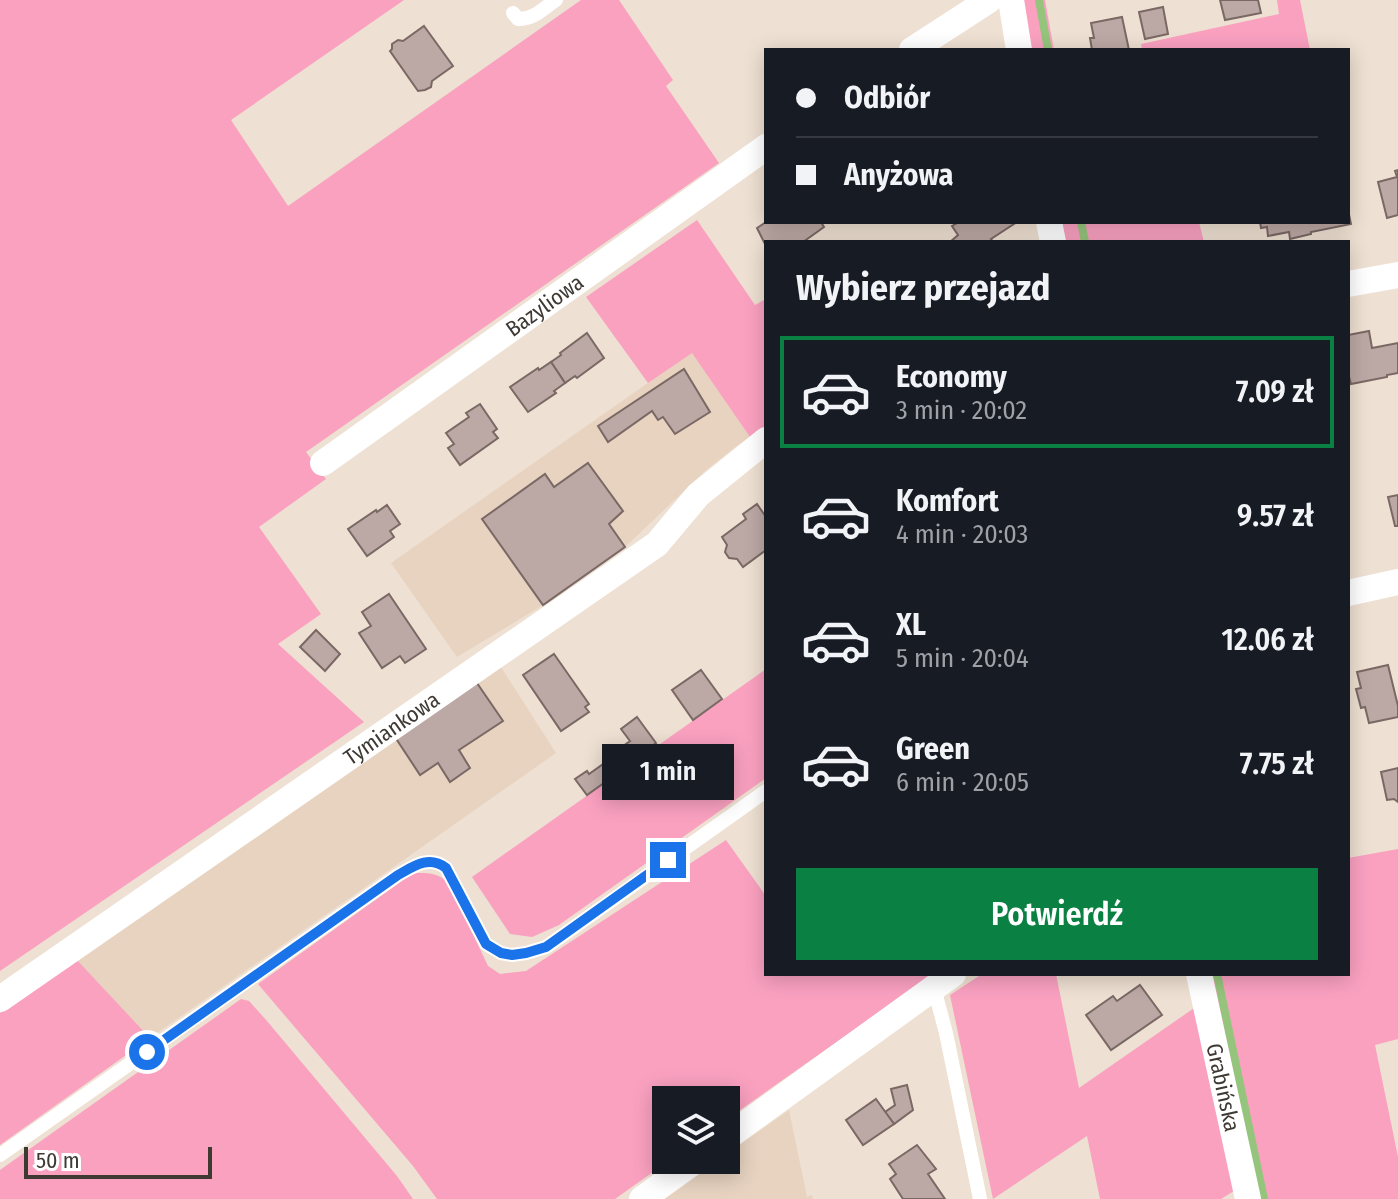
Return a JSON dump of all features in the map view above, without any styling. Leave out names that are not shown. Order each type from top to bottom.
[{"type":"street","points":[[915,48],[989,0]]},
{"type":"street","points":[[1011,0],[1019,48]]},
{"type":"street","name":"Bazyliowa","points":[[323,463],[764,148]]},
{"type":"street","points":[[1350,284],[1398,275]]},
{"type":"street","name":"Tymiankowa","points":[[0,999],[657,544],[698,495],[764,442]]},
{"type":"street","points":[[1350,593],[1398,582]]},
{"type":"street","name":"Grabińska","points":[[1199,976],[1248,1199]]},
{"type":"street","points":[[740,1128],[943,981]]},
{"type":"street","points":[[642,1199],[677,1174]]},
{"type":"lane","points":[[513,13],[518,19],[531,18],[556,0]]},
{"type":"lane","points":[[0,1155],[418,864],[429,861],[446,868],[486,944],[501,953],[526,953],[546,947],[764,792]]},
{"type":"lane","points":[[943,981],[946,1033],[980,1199]]},
{"type":"shaded area","points":[[0,0],[404,0],[231,120],[288,206],[581,0],[619,0],[673,80],[666,86],[719,163],[306,452],[326,479],[259,527],[321,614],[278,644],[364,722],[0,971]]},
{"type":"shaded area","points":[[1021,0],[1045,0],[1054,48],[1030,48]]},
{"type":"shaded area","points":[[1277,0],[1300,0],[1310,48],[1142,48],[1141,44],[1279,14]]},
{"type":"shaded area","points":[[697,220],[755,305],[764,300],[764,428],[750,437],[692,353],[648,383],[586,297]]},
{"type":"shaded area","points":[[1060,224],[1200,224],[1204,240],[1063,240]]},
{"type":"shaded area","points":[[692,352],[750,437],[705,471],[625,547],[543,605],[457,657],[391,563]]},
{"type":"shaded area","points":[[501,667],[556,753],[150,1038],[77,960]]},
{"type":"shaded area","points":[[764,670],[764,779],[559,925],[532,937],[510,934],[472,877]]},
{"type":"shaded area","points":[[726,840],[764,893],[764,976],[930,976],[740,1110],[740,1086],[652,1086],[652,1173],[615,1199],[437,1199],[413,1166],[258,984],[413,873],[432,874],[449,883],[488,966],[500,974],[526,971]]},
{"type":"shaded area","points":[[1398,849],[1398,1039],[1375,1045],[1398,1157],[1398,1199],[1253,1199],[1207,976],[1350,976],[1350,858]]},
{"type":"shaded area","points":[[77,960],[150,1038],[0,1145],[0,1013]]},
{"type":"shaded area","points":[[979,976],[1056,976],[1079,1088],[1197,1006],[1234,1191],[1221,1199],[1100,1199],[1087,1136],[993,1199],[950,995]]},
{"type":"shaded area","points":[[241,999],[249,1001],[267,1021],[413,1199],[0,1199],[0,1170]]},
{"type":"shaded area","points":[[789,1110],[807,1197],[812,1195],[813,1199],[665,1199],[700,1174],[740,1174],[740,1145]]},
{"type":"building","points":[[1220,0],[1258,0],[1261,13],[1225,20]]},
{"type":"building","points":[[1163,7],[1168,34],[1145,39],[1139,12]]},
{"type":"building","points":[[1122,17],[1129,48],[1092,48],[1090,38],[1094,38],[1091,23]]},
{"type":"building","points":[[424,26],[453,66],[432,81],[431,87],[418,91],[390,51],[392,44],[403,41]]},
{"type":"building","points":[[1398,170],[1398,215],[1387,218],[1378,182],[1397,177],[1395,171]]},
{"type":"building","points":[[1350,219],[1351,224],[1290,239],[1289,232],[1268,236],[1267,227],[1261,228],[1260,224],[1350,224]]},
{"type":"building","points":[[764,223],[822,224],[824,227],[806,240],[764,242],[757,228]]},
{"type":"building","points":[[1014,224],[992,240],[952,240],[958,235],[952,226]]},
{"type":"building","points":[[1369,331],[1372,348],[1398,343],[1398,373],[1351,384],[1350,335]]},
{"type":"building","points":[[587,333],[604,358],[565,383],[551,362]]},
{"type":"building","points":[[551,362],[565,383],[528,412],[510,387]]},
{"type":"building","points":[[684,369],[710,412],[675,434],[663,417],[658,420],[652,411],[608,442],[598,426]]},
{"type":"building","points":[[480,404],[497,429],[493,432],[498,438],[460,465],[448,448],[454,444],[446,433],[469,417],[466,413]]},
{"type":"building","points":[[588,463],[623,511],[609,524],[625,547],[543,605],[482,519],[545,474],[554,487]]},
{"type":"building","points":[[1398,495],[1398,526],[1395,526],[1388,497]]},
{"type":"building","points":[[757,504],[764,514],[764,551],[743,567],[737,559],[729,558],[722,537],[746,519],[743,514]]},
{"type":"building","points":[[387,505],[400,524],[390,531],[394,537],[367,556],[348,529]]},
{"type":"building","points":[[389,594],[426,649],[405,663],[400,656],[382,668],[359,633],[371,626],[362,612]]},
{"type":"building","points":[[316,630],[340,654],[325,671],[300,647]]},
{"type":"building","points":[[554,654],[589,704],[585,707],[589,712],[561,731],[523,675]]},
{"type":"building","points":[[1388,665],[1398,717],[1369,723],[1356,689],[1361,688],[1357,672]]},
{"type":"building","points":[[701,670],[722,699],[693,720],[672,690]]},
{"type":"building","points":[[477,683],[503,721],[459,750],[470,768],[450,782],[438,763],[420,775],[395,737]]},
{"type":"building","points":[[637,717],[656,743],[622,770],[611,755],[630,741],[621,729]]},
{"type":"building","points":[[613,757],[622,770],[587,795],[575,779],[587,771],[589,774]]},
{"type":"building","points":[[1398,768],[1398,802],[1387,800],[1381,772]]},
{"type":"building","points":[[1140,985],[1162,1015],[1111,1050],[1086,1015],[1113,996],[1117,1001]]},
{"type":"building","points":[[907,1085],[913,1110],[894,1124],[885,1112],[895,1105],[891,1089]]},
{"type":"building","points":[[876,1099],[894,1124],[863,1145],[846,1120]]},
{"type":"building","points":[[917,1145],[936,1169],[928,1174],[945,1199],[903,1199],[890,1179],[896,1174],[889,1164]]},
{"type":"waterway","points":[[1039,0],[1048,48]]},
{"type":"waterway","points":[[1081,224],[1085,240]]},
{"type":"waterway","points":[[1217,976],[1264,1199]]},
{"type":"route","points":[[147,1052],[418,864],[429,861],[446,868],[486,944],[501,953],[512,955],[546,947],[668,860]]}]
